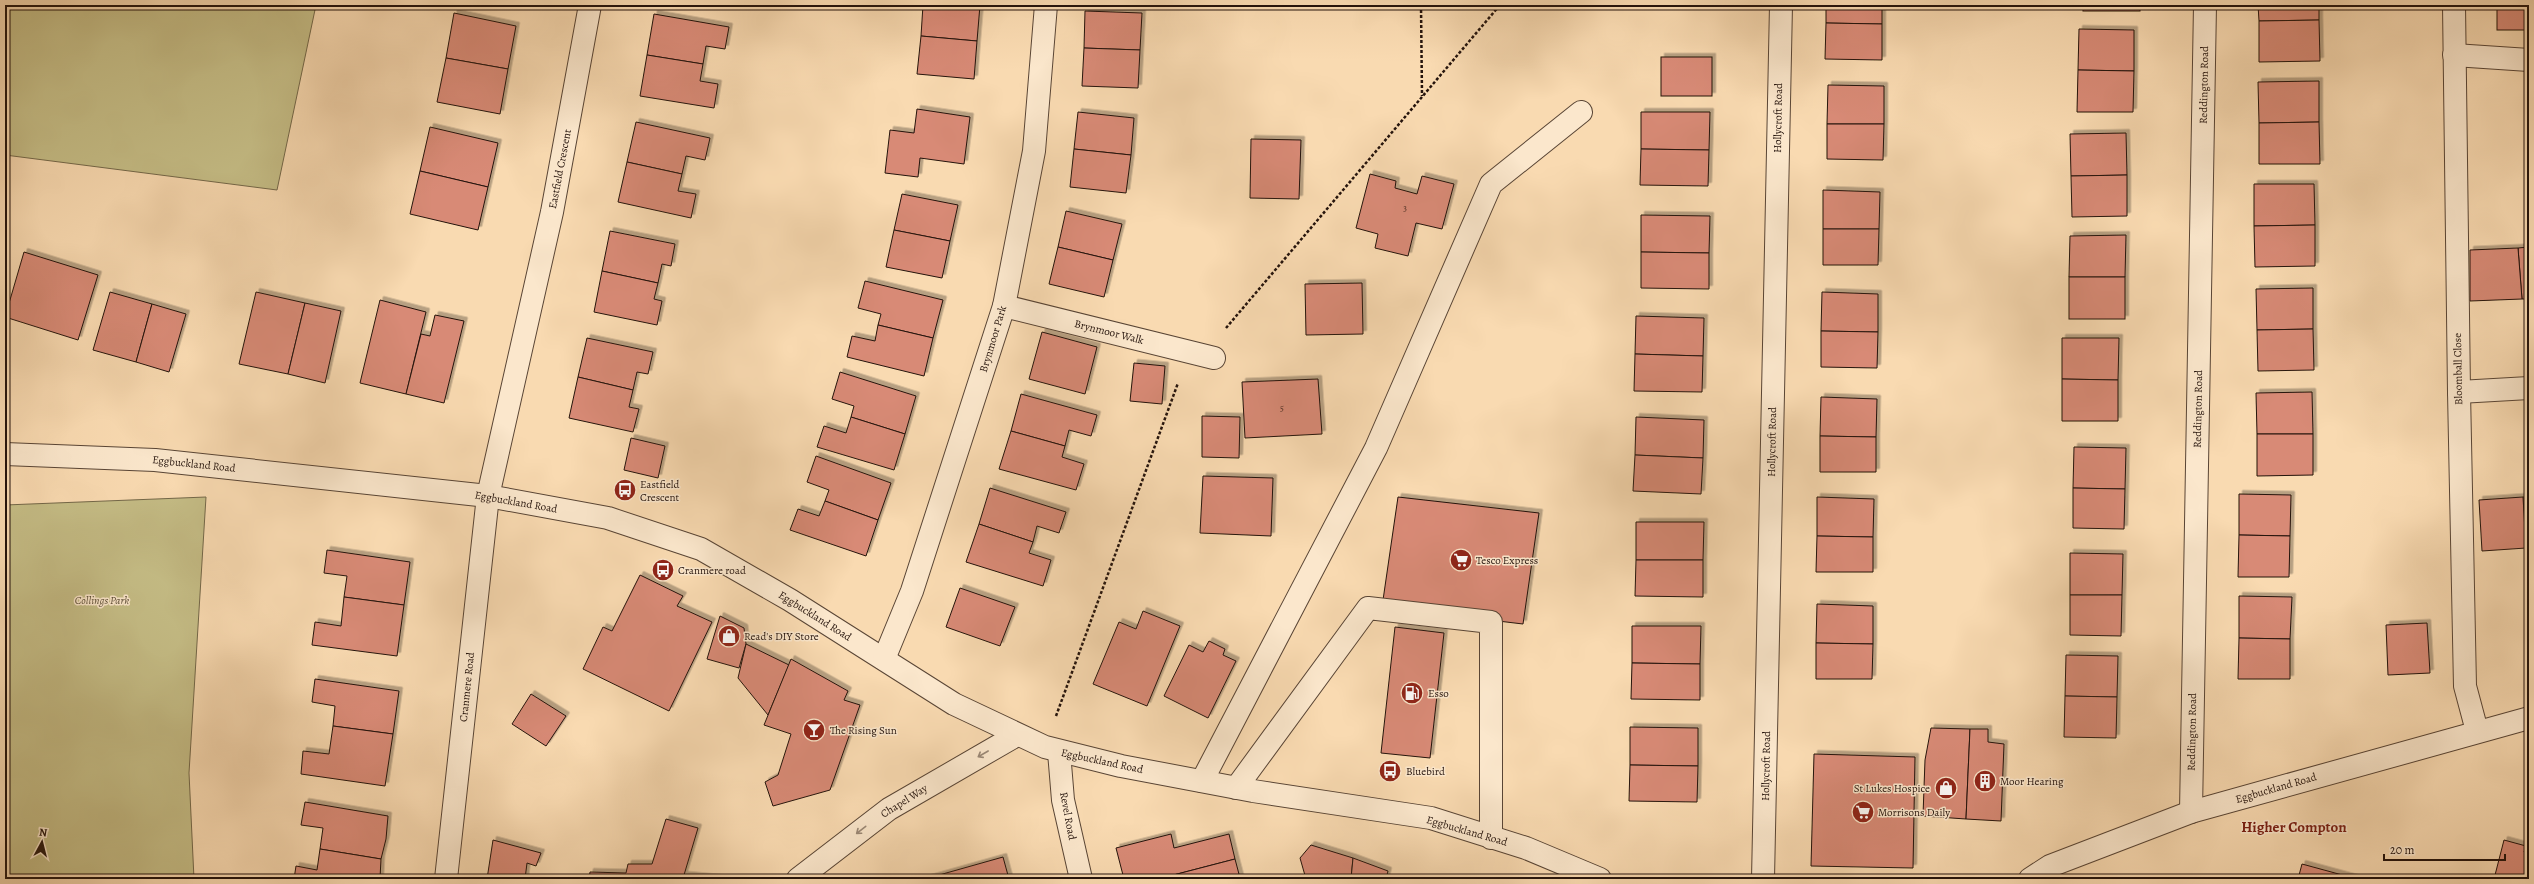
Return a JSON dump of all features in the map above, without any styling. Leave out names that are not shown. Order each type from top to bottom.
[{"type":"street","name":"Eastfield Crescent","points":[[488,496],[552,212],[590,5]]},
{"type":"street","name":"Brynmoor Park","points":[[884,659],[912,591],[1004,306],[1034,151],[1046,5]]},
{"type":"street","name":"Hollycroft Road","points":[[1763,879],[1781,5]]},
{"type":"street","name":"Reddington Road","points":[[2191,812],[2206,5]]},
{"type":"street","name":"Bloomball Close","points":[[2454,5],[2459,392],[2465,686],[2477,731]]},
{"type":"street","points":[[2454,55],[2529,60]]},
{"type":"street","points":[[1202,781],[1376,448],[1491,184],[1581,112]]},
{"type":"street","name":"Brynmoor Walk","points":[[1004,306],[1214,358]]},
{"type":"street","points":[[2459,392],[2529,388]]},
{"type":"street","name":"Eggbuckland Road","points":[[5,454],[156,460],[488,496],[608,518],[701,549],[790,600],[954,704],[1017,735],[1059,752],[1236,788],[1431,818],[1526,848],[1600,879]]},
{"type":"street","name":"Cranmere Road","points":[[446,879],[488,496]]},
{"type":"street","points":[[1236,788],[1368,608],[1491,622],[1491,838]]},
{"type":"street","name":"Eggbuckland Road","points":[[2030,879],[2050,866],[2191,812],[2477,731],[2529,718]]},
{"type":"street","name":"Chapel Way","points":[[798,879],[889,809],[1017,735]]},
{"type":"street","name":"Revel Road","points":[[1059,752],[1063,800],[1081,879]]},
{"type":"path","points":[[1422,5],[1422,97]]},
{"type":"path","points":[[1214,358],[1227,326],[1500,5]]},
{"type":"path","points":[[1069,681],[1189,352]]},
{"type":"green space","points":[[5,5],[316,5],[277,190],[5,155]]},
{"type":"green space","name":"Collings Park","points":[[206,497],[189,773],[194,879],[5,879],[5,505]]},
{"type":"building","points":[[923,5],[980,5],[977,41],[921,36]]},
{"type":"building","points":[[1826,5],[1882,5],[1882,24],[1826,23]]},
{"type":"building","points":[[2083,5],[2140,5],[2140,11],[2083,11]]},
{"type":"building","points":[[2258,5],[2319,5],[2319,20],[2259,21]]},
{"type":"building","points":[[2497,5],[2529,5],[2529,30],[2497,30]]},
{"type":"building","points":[[1085,11],[1142,13],[1140,50],[1084,48]]},
{"type":"building","points":[[454,13],[516,26],[508,69],[446,58]]},
{"type":"building","points":[[654,14],[729,27],[725,49],[706,46],[703,64],[647,55]]},
{"type":"building","points":[[2319,20],[2320,61],[2259,62],[2259,21]]},
{"type":"building","points":[[1826,23],[1882,24],[1882,60],[1825,59]]},
{"type":"building","points":[[2079,29],[2134,30],[2134,71],[2078,70]]},
{"type":"building","points":[[921,36],[977,41],[974,79],[917,74]]},
{"type":"building","points":[[1084,48],[1140,50],[1138,88],[1082,86]]},
{"type":"building","points":[[647,55],[703,64],[700,81],[718,84],[714,108],[640,96]]},
{"type":"building","points":[[1661,57],[1712,57],[1712,96],[1661,96]]},
{"type":"building","points":[[446,58],[508,69],[500,114],[437,102]]},
{"type":"building","points":[[2078,70],[2134,71],[2133,112],[2077,112]]},
{"type":"building","points":[[2319,81],[2319,122],[2259,123],[2258,82]]},
{"type":"building","points":[[1828,85],[1884,86],[1884,124],[1827,124]]},
{"type":"building","points":[[917,109],[970,117],[964,164],[920,158],[918,177],[885,173],[890,130],[914,133]]},
{"type":"building","points":[[1078,112],[1134,118],[1131,155],[1074,149]]},
{"type":"building","points":[[1641,112],[1710,112],[1709,150],[1641,149]]},
{"type":"building","points":[[636,122],[710,138],[705,160],[686,156],[682,174],[627,162]]},
{"type":"building","points":[[2319,122],[2320,164],[2259,164],[2259,123]]},
{"type":"building","points":[[1827,124],[1884,124],[1883,160],[1827,159]]},
{"type":"building","points":[[430,127],[498,143],[488,187],[420,171]]},
{"type":"building","points":[[2126,133],[2127,175],[2071,176],[2070,134]]},
{"type":"building","points":[[1251,139],[1301,140],[1299,199],[1250,198]]},
{"type":"building","points":[[1074,149],[1131,155],[1126,193],[1070,187]]},
{"type":"building","points":[[1641,149],[1709,150],[1708,186],[1640,185]]},
{"type":"building","points":[[627,162],[682,174],[678,191],[696,194],[691,218],[618,202]]},
{"type":"building","points":[[420,171],[488,187],[478,230],[410,214]]},
{"type":"building","points":[[1370,174],[1396,181],[1395,188],[1417,194],[1422,176],[1454,184],[1442,229],[1416,223],[1408,256],[1375,248],[1378,234],[1356,228]]},
{"type":"building","points":[[2127,175],[2127,216],[2072,217],[2071,176]]},
{"type":"building","points":[[2254,184],[2314,184],[2315,225],[2254,226]]},
{"type":"building","points":[[1823,190],[1880,192],[1879,229],[1823,229]]},
{"type":"building","points":[[902,194],[958,205],[950,241],[894,230]]},
{"type":"building","points":[[1066,211],[1122,224],[1113,260],[1058,247]]},
{"type":"building","points":[[1641,215],[1710,216],[1709,253],[1641,252]]},
{"type":"building","points":[[2315,225],[2315,266],[2255,267],[2254,226]]},
{"type":"building","points":[[1823,229],[1879,229],[1878,265],[1823,265]]},
{"type":"building","points":[[894,230],[950,241],[942,278],[886,267]]},
{"type":"building","points":[[610,231],[675,244],[671,266],[662,264],[658,283],[602,271]]},
{"type":"building","points":[[2126,235],[2125,277],[2069,277],[2070,236]]},
{"type":"building","points":[[1058,247],[1113,260],[1104,297],[1049,284]]},
{"type":"building","points":[[2529,247],[2529,299],[2522,299],[2518,248]]},
{"type":"building","points":[[2518,248],[2522,299],[2470,301],[2470,250]]},
{"type":"building","points":[[24,252],[98,275],[78,340],[5,317]]},
{"type":"building","points":[[1641,252],[1709,253],[1709,289],[1641,288]]},
{"type":"building","points":[[602,271],[658,283],[654,299],[662,301],[657,325],[594,312]]},
{"type":"building","points":[[2069,277],[2125,277],[2125,319],[2069,319]]},
{"type":"building","points":[[865,281],[943,300],[933,338],[878,325],[881,314],[858,308]]},
{"type":"building","points":[[1362,283],[1363,334],[1306,335],[1305,284]]},
{"type":"building","points":[[2313,288],[2313,329],[2257,330],[2256,289]]},
{"type":"building","points":[[110,292],[152,304],[136,362],[93,350]]},
{"type":"building","points":[[256,292],[305,303],[288,374],[239,364]]},
{"type":"building","points":[[1822,292],[1878,294],[1878,332],[1821,331]]},
{"type":"building","points":[[380,300],[426,312],[406,394],[360,383]]},
{"type":"building","points":[[305,303],[341,311],[325,383],[288,374]]},
{"type":"building","points":[[152,304],[186,314],[169,372],[136,362]]},
{"type":"building","points":[[435,315],[464,321],[444,403],[406,394],[421,334],[430,336]]},
{"type":"building","points":[[1636,316],[1704,318],[1703,356],[1635,354]]},
{"type":"building","points":[[878,325],[933,338],[924,376],[847,357],[852,336],[875,341]]},
{"type":"building","points":[[2313,329],[2314,370],[2258,371],[2257,330]]},
{"type":"building","points":[[1821,331],[1878,332],[1877,368],[1821,367]]},
{"type":"building","points":[[1042,332],[1097,347],[1085,394],[1029,379]]},
{"type":"building","points":[[587,338],[653,352],[648,374],[637,372],[633,390],[578,377]]},
{"type":"building","points":[[2062,338],[2119,338],[2118,380],[2062,379]]},
{"type":"building","points":[[1635,354],[1703,356],[1702,392],[1634,391]]},
{"type":"building","points":[[1134,363],[1165,366],[1162,404],[1130,401]]},
{"type":"building","points":[[840,372],[916,396],[905,434],[851,417],[854,406],[832,399]]},
{"type":"building","points":[[578,377],[633,390],[629,407],[639,409],[633,432],[569,418]]},
{"type":"building","points":[[1318,379],[1322,434],[1245,438],[1242,382]]},
{"type":"building","points":[[2062,379],[2118,380],[2118,421],[2062,421]]},
{"type":"building","points":[[2312,392],[2313,434],[2257,434],[2256,393]]},
{"type":"building","points":[[1021,394],[1097,415],[1091,436],[1069,430],[1065,446],[1011,431]]},
{"type":"building","points":[[1821,397],[1877,399],[1876,437],[1820,436]]},
{"type":"building","points":[[1202,416],[1240,417],[1239,458],[1202,457]]},
{"type":"building","points":[[851,417],[905,434],[894,470],[817,447],[824,426],[846,433]]},
{"type":"building","points":[[1636,417],[1704,420],[1703,458],[1635,455]]},
{"type":"building","points":[[1011,431],[1065,446],[1062,457],[1084,464],[1076,490],[999,469]]},
{"type":"building","points":[[2257,434],[2313,434],[2313,475],[2257,476]]},
{"type":"building","points":[[1820,436],[1876,437],[1876,472],[1820,472]]},
{"type":"building","points":[[631,438],[665,446],[658,478],[624,470]]},
{"type":"building","points":[[2074,447],[2126,448],[2125,489],[2073,488]]},
{"type":"building","points":[[1635,455],[1703,458],[1701,494],[1633,491]]},
{"type":"building","points":[[816,456],[891,483],[878,520],[825,501],[829,490],[807,482]]},
{"type":"building","points":[[1203,476],[1273,478],[1271,536],[1200,533]]},
{"type":"building","points":[[990,488],[1066,512],[1059,533],[1037,526],[1033,542],[979,524]]},
{"type":"building","points":[[2073,488],[2125,489],[2124,529],[2073,528]]},
{"type":"building","points":[[2239,494],[2291,495],[2290,536],[2239,535]]},
{"type":"building","name":"Tesco Express","points":[[1398,497],[1539,513],[1523,624],[1382,607]]},
{"type":"building","points":[[1817,497],[1874,499],[1873,537],[1817,536]]},
{"type":"building","points":[[2523,497],[2529,497],[2529,548],[2526,548]]},
{"type":"building","points":[[2523,497],[2526,548],[2482,551],[2479,500]]},
{"type":"building","points":[[825,501],[878,520],[866,556],[790,530],[798,509],[819,516]]},
{"type":"building","points":[[1636,522],[1704,522],[1703,560],[1636,560]]},
{"type":"building","points":[[979,524],[1033,542],[1029,553],[1051,560],[1043,586],[966,562]]},
{"type":"building","points":[[2239,535],[2290,536],[2289,577],[2238,577]]},
{"type":"building","points":[[1817,536],[1873,537],[1873,572],[1816,572]]},
{"type":"building","points":[[327,550],[410,562],[404,605],[344,597],[347,576],[324,573]]},
{"type":"building","points":[[2070,553],[2123,554],[2122,595],[2070,595]]},
{"type":"building","points":[[1636,560],[1703,560],[1703,597],[1635,596]]},
{"type":"building","points":[[640,575],[683,596],[677,606],[712,622],[669,711],[583,669],[603,627],[612,631]]},
{"type":"building","points":[[960,588],[1015,607],[1000,646],[946,627]]},
{"type":"building","points":[[2070,595],[2122,595],[2121,636],[2070,635]]},
{"type":"building","points":[[2239,596],[2292,597],[2290,639],[2239,638]]},
{"type":"building","points":[[344,597],[404,605],[397,656],[312,645],[315,622],[341,626]]},
{"type":"building","points":[[1817,604],[1873,606],[1873,644],[1816,643]]},
{"type":"building","points":[[1143,611],[1180,626],[1147,706],[1093,684],[1119,622],[1136,629]]},
{"type":"building","name":"Read's DIY Store","points":[[720,616],[744,628],[746,644],[739,668],[707,659]]},
{"type":"building","points":[[2427,623],[2430,673],[2388,675],[2386,625]]},
{"type":"building","points":[[1632,626],[1701,626],[1700,664],[1632,663]]},
{"type":"building","name":"Esso","points":[[1395,627],[1444,633],[1430,758],[1381,753]]},
{"type":"building","points":[[2239,638],[2290,639],[2290,679],[2238,679]]},
{"type":"building","points":[[1209,641],[1225,649],[1223,655],[1236,661],[1208,718],[1164,696],[1189,645],[1203,652]]},
{"type":"building","points":[[1816,643],[1873,644],[1872,679],[1816,679]]},
{"type":"building","points":[[746,644],[789,665],[768,715],[738,678]]},
{"type":"building","points":[[2066,655],[2118,656],[2117,697],[2065,696]]},
{"type":"building","name":"The Rising Sun","points":[[791,659],[848,691],[844,700],[860,705],[830,790],[773,806],[765,782],[778,775],[791,734],[764,725]]},
{"type":"building","points":[[1632,663],[1700,664],[1700,700],[1631,699]]},
{"type":"building","points":[[315,679],[399,691],[393,734],[333,726],[335,706],[312,702]]},
{"type":"building","points":[[531,694],[566,716],[546,746],[512,724]]},
{"type":"building","points":[[2065,696],[2117,697],[2116,738],[2064,737]]},
{"type":"building","points":[[333,726],[393,734],[385,786],[301,774],[303,751],[329,754]]},
{"type":"building","points":[[1630,727],[1698,728],[1698,766],[1630,765]]},
{"type":"building","name":"St Lukes Hospice","points":[[1931,728],[1970,729],[1966,819],[1923,816],[1925,760]]},
{"type":"building","name":"Moor Hearing","points":[[1970,729],[1988,729],[1988,742],[2004,744],[2001,821],[1966,819]]},
{"type":"building","name":"Morrisons Daily","points":[[1814,754],[1915,757],[1913,868],[1811,866]]},
{"type":"building","points":[[1630,765],[1698,766],[1697,802],[1629,801]]},
{"type":"building","points":[[305,802],[388,816],[386,839],[381,859],[320,849],[323,828],[301,825]]},
{"type":"building","points":[[666,819],[698,828],[684,875],[725,879],[589,879],[590,872],[626,873],[628,864],[652,864]]},
{"type":"building","points":[[1171,834],[1174,848],[1229,834],[1235,859],[1158,879],[1124,879],[1116,848]]},
{"type":"building","points":[[493,840],[541,853],[536,866],[527,863],[525,879],[487,879]]},
{"type":"building","points":[[2504,840],[2526,846],[2524,852],[2529,853],[2529,879],[2494,879]]},
{"type":"building","points":[[1311,845],[1353,858],[1351,879],[1306,879],[1300,858]]},
{"type":"building","points":[[320,849],[381,859],[380,878],[294,879],[296,866],[317,870]]},
{"type":"building","points":[[1003,857],[1009,879],[925,879]]},
{"type":"building","points":[[1353,858],[1388,871],[1386,879],[1351,879]]},
{"type":"building","points":[[1235,859],[1240,878],[1158,879]]},
{"type":"building","points":[[2302,864],[2357,879],[2298,879]]},
{"type":"place","name":"Eastfield Crescent","points":[[625,490]]},
{"type":"place","name":"Tesco Express","points":[[1461,560]]},
{"type":"place","name":"Cranmere road","points":[[663,570]]},
{"type":"place","name":"Read's DIY Store","points":[[729,636]]},
{"type":"place","name":"Esso","points":[[1412,693]]},
{"type":"place","name":"The Rising Sun","points":[[814,730]]},
{"type":"place","name":"Bluebird","points":[[1390,771]]},
{"type":"place","name":"Moor Hearing","points":[[1985,781]]},
{"type":"place","name":"St Lukes Hospice","points":[[1946,788]]},
{"type":"place","name":"Morrisons Daily","points":[[1863,812]]},
{"type":"district","name":"Higher Compton","points":[[2294,827]]}]
